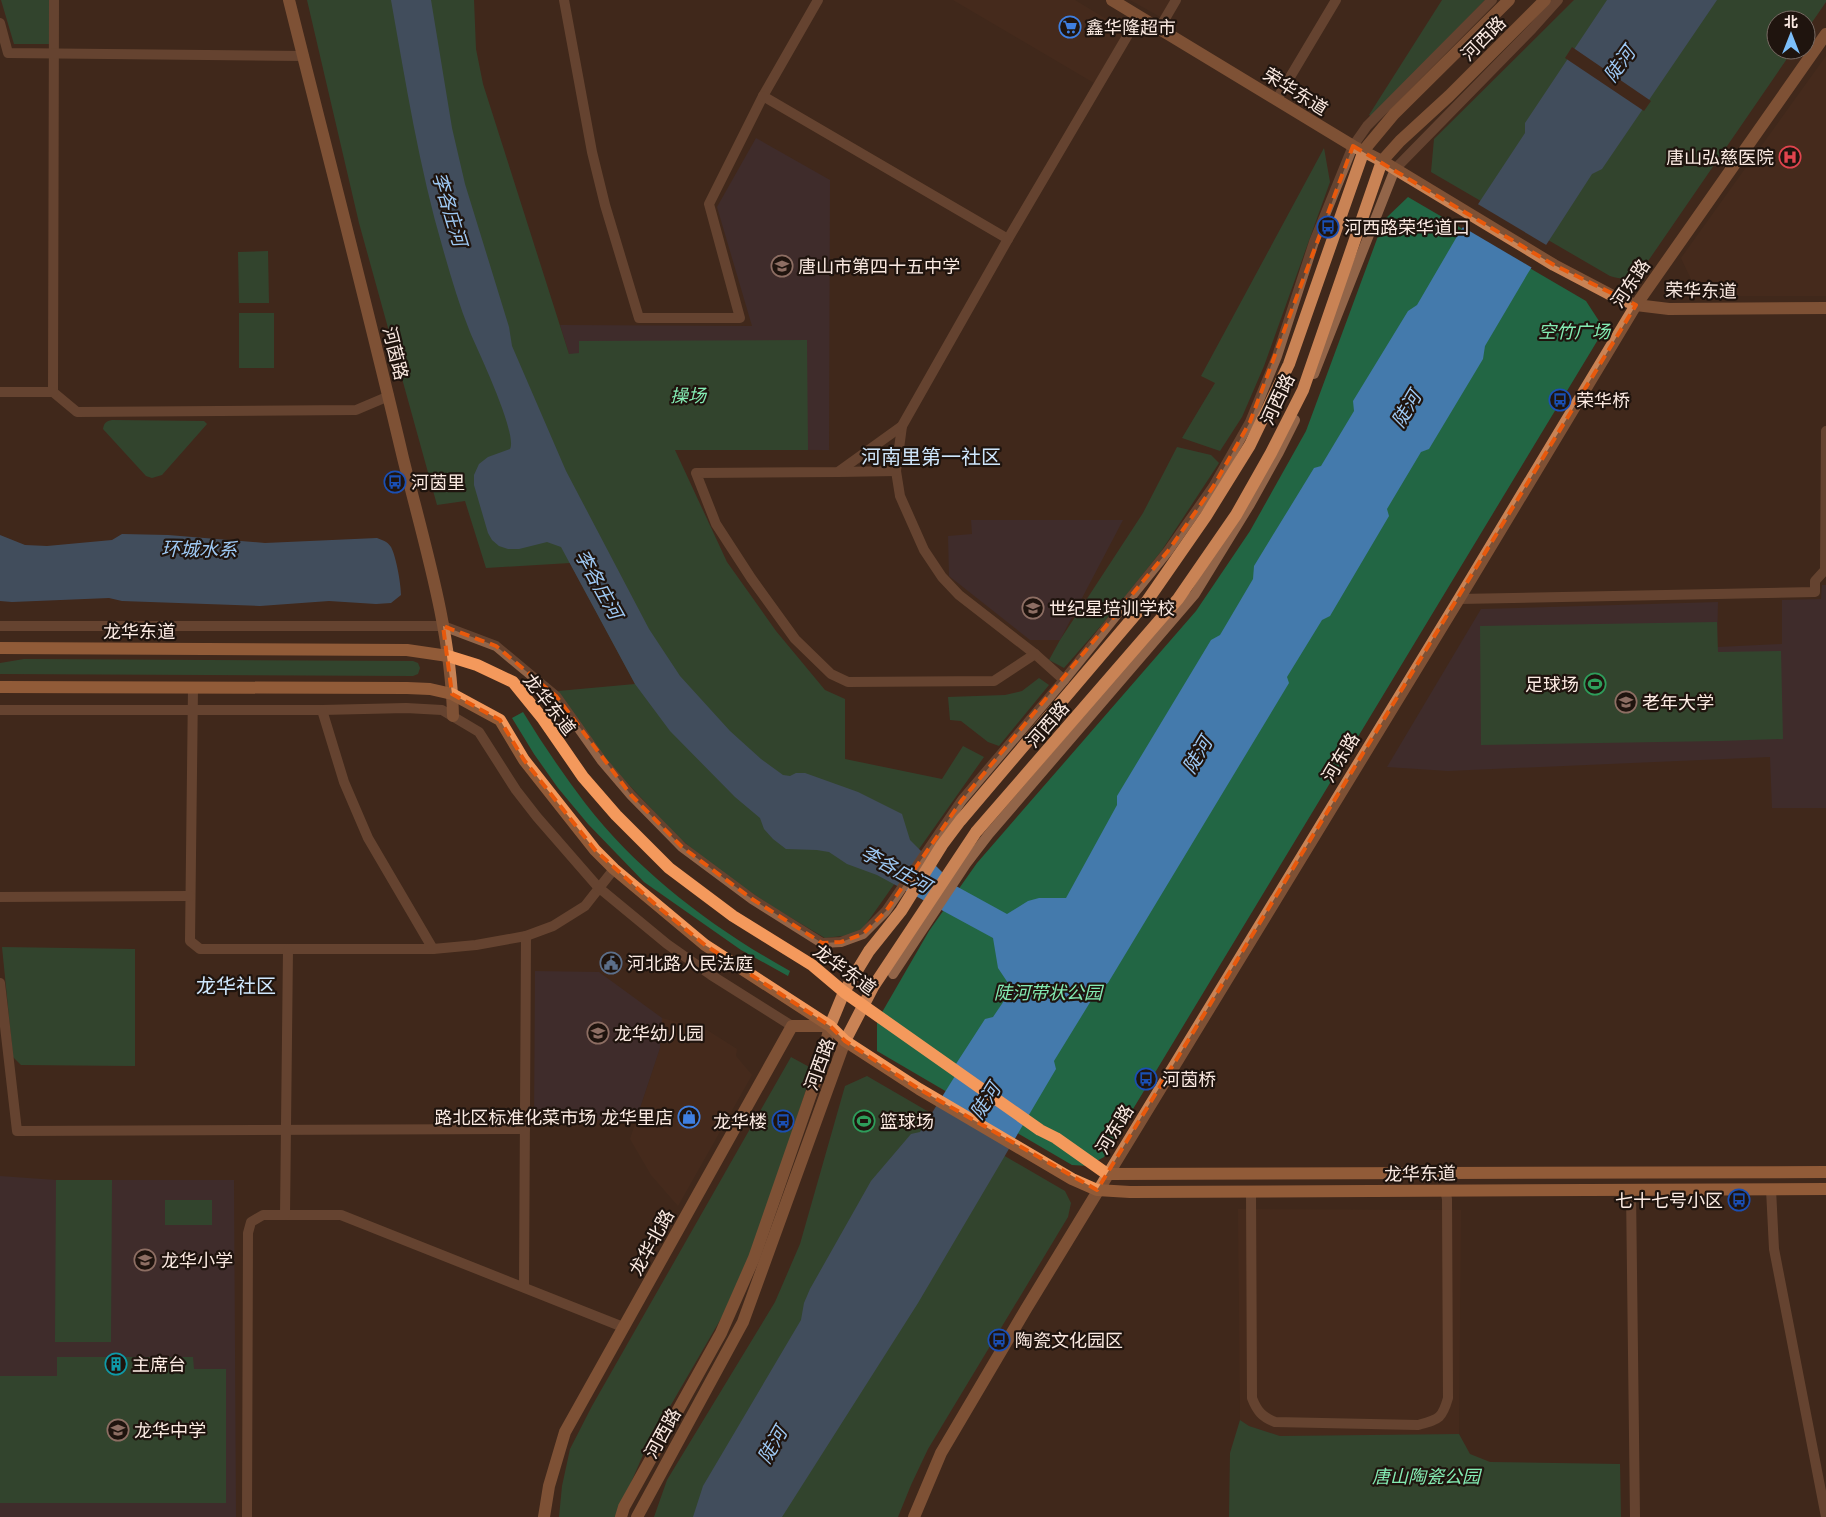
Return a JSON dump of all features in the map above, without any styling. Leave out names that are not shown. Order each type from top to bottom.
[{"type":"main road","name":"龙华东道","points":[[0,648],[407,650],[448,656],[477,665],[513,682],[543,719],[583,777],[616,815],[669,868],[733,916],[812,965],[844,992],[1040,1130],[1056,1138],[1107,1174],[1826,1172]]},
{"type":"main road","points":[[0,687],[407,688],[430,689],[452,694],[500,720],[536,776],[595,850],[614,869],[705,945],[830,1026],[846,1041]]},
{"type":"main road","name":"龙华东道","points":[[846,1041],[919,1089],[1072,1179],[1097,1190],[1251,1192],[1826,1189]]},
{"type":"street","points":[[53,392],[54,0]]},
{"type":"street","name":"河茵路","points":[[289,0],[389,396],[443,626],[448,656],[453,716]]},
{"type":"street","points":[[564,0],[592,152],[605,205],[639,318],[740,318],[709,204],[763,96],[818,0]]},
{"type":"street","name":"荣华东道","points":[[1112,0],[1554,265],[1613,296],[1636,305],[1669,309],[1826,308]]},
{"type":"street","points":[[1159,29],[1176,0]]},
{"type":"street","points":[[1277,99],[1336,0]]},
{"type":"street","points":[[0,626],[443,626],[496,646],[556,696],[602,761],[631,795],[682,847],[752,899],[822,943],[841,942],[863,934],[886,912],[937,845],[962,800],[1064,680],[1168,551],[1213,487],[1250,422],[1277,356],[1314,242],[1367,126],[1492,0]]},
{"type":"street","name":"河西路","points":[[621,1517],[636,1484],[720,1333],[754,1258],[819,1072],[830,1026],[844,992],[869,951],[901,910],[937,845],[1147,601],[1206,516],[1250,446],[1290,364],[1358,148],[1509,0]]},
{"type":"street","name":"河西路","points":[[637,1517],[743,1322],[846,1041],[873,987],[962,862],[976,832],[1178,598],[1236,515],[1271,453],[1303,390],[1382,161],[1400,141],[1449,96],[1545,0]]},
{"type":"street","points":[[962,862],[1200,587],[1279,452],[1308,392],[1395,169],[1558,0]]},
{"type":"street","points":[[1064,680],[1035,654],[959,595],[942,577],[924,550],[903,503],[896,471],[902,426],[1008,239],[1139,16]]},
{"type":"street","points":[[0,24],[8,53],[303,56]]},
{"type":"street","name":"河东路","points":[[914,1517],[942,1452],[1097,1190],[1459,599],[1636,305],[1826,34]]},
{"type":"street","points":[[763,96],[1008,239]]},
{"type":"street","points":[[0,392],[53,392],[77,412],[356,410],[389,396]]},
{"type":"street","points":[[838,472],[902,426]]},
{"type":"street","points":[[1459,599],[1815,592],[1815,581],[1825,570],[1826,431]]},
{"type":"street","points":[[896,471],[696,473],[716,524],[751,578],[795,639],[831,674],[848,682],[994,681],[1035,654]]},
{"type":"street","points":[[193,688],[190,941],[200,949],[433,949],[476,945],[526,936],[553,926],[585,906],[614,869]]},
{"type":"street","points":[[0,710],[322,710],[406,708],[442,710],[479,732],[516,790],[598,887],[667,944],[711,975],[792,1026],[830,1026]]},
{"type":"street","points":[[322,710],[344,782],[368,838],[433,949]]},
{"type":"street","points":[[0,897],[190,896]]},
{"type":"street","points":[[894,974],[922,920]]},
{"type":"street","points":[[524,1287],[526,936]]},
{"type":"street","points":[[285,1216],[288,949]]},
{"type":"street","points":[[0,983],[17,1131],[525,1129]]},
{"type":"street","name":"龙华北路","points":[[544,1517],[549,1486],[565,1432],[792,1026]]},
{"type":"street","points":[[1771,1189],[1774,1249],[1826,1517]]},
{"type":"street","points":[[1251,1192],[1252,1398],[1256,1408],[1264,1418],[1274,1422],[1418,1425],[1437,1420],[1444,1412],[1448,1398],[1447,1199],[1445,1190]]},
{"type":"street","points":[[1631,1190],[1635,1517]]},
{"type":"street","points":[[247,1517],[248,1233],[252,1222],[263,1216],[341,1215],[623,1327]]},
{"type":"highlighted area","points":[[1353,146],[1554,265],[1636,305],[1097,1190],[919,1089],[845,1041],[830,1026],[705,945],[657,906],[595,850],[524,760],[500,720],[452,694],[443,626],[496,646],[556,696],[631,795],[682,847],[752,899],[822,943],[841,942],[863,934],[886,911],[962,800],[1168,551],[1213,487],[1250,422]]},
{"type":"shaded area","points":[[953,0],[1075,0],[1126,31],[1094,83]]},
{"type":"shaded area","points":[[1130,0],[1175,0],[1164,19]]},
{"type":"shaded area","name":"唐山弘慈医院","points":[[1826,56],[1826,296],[1699,296],[1681,258]]},
{"type":"shaded area","name":"唐山市第四十五中学","points":[[756,138],[830,180],[829,450],[599,449],[560,325],[752,326],[717,207]]},
{"type":"shaded area","name":"世纪星培训学校","points":[[971,520],[1123,520],[1060,640],[1030,640],[949,576],[948,536],[972,534]]},
{"type":"shaded area","name":"老年大学","points":[[1822,585],[1826,585],[1826,808],[1772,808],[1770,757],[1448,771],[1387,767],[1481,609],[1718,602],[1717,647],[1782,644],[1782,600],[1821,599]]},
{"type":"shaded area","name":"龙华幼儿园","points":[[535,971],[599,972],[662,1018],[660,1048],[636,1120],[534,1119]]},
{"type":"shaded area","points":[[662,1018],[707,1030],[737,1049],[736,1056],[752,1075],[678,1206],[651,1175],[630,1139],[660,1048]]},
{"type":"shaded area","name":"龙华中学","points":[[0,1176],[56,1180],[234,1180],[236,1517],[0,1517]]},
{"type":"shaded area","points":[[1238,1209],[1461,1210],[1459,1434],[1280,1436],[1249,1426],[1240,1420]]},
{"type":"green space","points":[[1,0],[49,0],[49,44],[14,44]]},
{"type":"green space","name":"操场","points":[[307,0],[474,0],[476,49],[483,84],[569,354],[579,353],[579,341],[807,340],[808,450],[675,450],[727,562],[776,631],[825,690],[845,699],[845,759],[942,779],[963,746],[984,757],[859,934],[825,938],[773,907],[718,870],[677,836],[601,755],[576,721],[558,691],[635,684],[570,563],[486,568],[465,501],[437,505],[359,223]]},
{"type":"green space","points":[[1442,0],[1485,0],[1372,117],[1369,115]]},
{"type":"green space","points":[[1574,0],[1826,0],[1816,16],[1816,10],[1766,10],[1766,60],[1786,60],[1644,267],[1632,277],[1621,279],[1610,276],[1431,172],[1434,139]]},
{"type":"green space","points":[[1324,148],[1330,182],[1264,366],[1242,417],[1220,451],[1182,438],[1215,383],[1201,376]]},
{"type":"green space","name":"陡河带状公园","points":[[1408,197],[1586,301],[1599,321],[1599,338],[1104,1157],[1088,1166],[1072,1165],[877,1051],[877,1021],[929,931],[977,863],[1196,611],[1250,531],[1306,431],[1384,220]]},
{"type":"green space","points":[[268,251],[269,303],[239,303],[238,252]]},
{"type":"green space","points":[[239,313],[274,313],[274,368],[239,368]]},
{"type":"green space","points":[[108,421],[204,421],[207,424],[162,475],[152,478],[146,476],[103,429]]},
{"type":"green space","points":[[1177,447],[1211,455],[1219,463],[1162,550],[1112,613],[1064,668],[1049,660],[1060,640],[1143,513]]},
{"type":"green space","points":[[1717,622],[1718,652],[1781,651],[1783,739],[1481,745],[1480,626]]},
{"type":"green space","points":[[24,659],[413,661],[418,663],[420,668],[418,674],[413,676],[0,674],[0,663]]},
{"type":"green space","points":[[1039,678],[1049,685],[999,746],[988,742],[961,721],[950,720],[948,697],[1005,695],[1022,691]]},
{"type":"green space","points":[[523,712],[585,803],[629,853],[679,898],[706,918],[790,971],[788,976],[741,950],[644,882],[588,824],[558,788],[512,718]]},
{"type":"green space","points":[[2,947],[135,949],[135,1066],[21,1065],[13,1057]]},
{"type":"green space","points":[[791,1057],[813,1069],[754,1246],[723,1315],[646,1448],[616,1517],[559,1517],[562,1486],[570,1449],[592,1406]]},
{"type":"green space","points":[[867,1076],[1065,1191],[1071,1203],[1068,1217],[928,1449],[898,1517],[654,1517],[667,1480],[775,1302],[800,1244],[845,1086]]},
{"type":"green space","points":[[56,1180],[112,1180],[111,1342],[55,1342]]},
{"type":"green space","points":[[165,1200],[212,1200],[212,1225],[165,1225]]},
{"type":"green space","name":"龙华中学","points":[[57,1357],[193,1357],[194,1369],[226,1369],[226,1503],[0,1503],[0,1376],[57,1376]]},
{"type":"green space","name":"唐山陶瓷公园","points":[[1240,1420],[1249,1426],[1280,1436],[1459,1434],[1470,1454],[1490,1462],[1620,1464],[1621,1517],[1229,1517],[1230,1453]]},
{"type":"water","points":[[391,0],[431,0],[452,128],[465,184],[509,327],[512,346],[566,471],[649,629],[680,676],[730,731],[761,759],[783,775],[790,776],[796,773],[805,773],[858,792],[902,814],[910,840],[956,886],[1007,914],[1028,901],[1039,898],[1066,898],[1117,805],[1117,796],[1211,640],[1220,635],[1253,579],[1254,566],[1314,468],[1321,466],[1354,411],[1353,401],[1408,311],[1417,305],[1459,233],[1525,133],[1525,123],[1607,0],[1717,0],[1602,169],[1592,174],[1528,273],[1485,346],[1483,359],[1429,449],[1421,452],[1387,509],[1389,516],[1330,616],[1322,620],[1287,677],[1289,683],[1108,983],[1097,991],[1054,1061],[1056,1069],[918,1303],[782,1517],[693,1517],[703,1486],[801,1320],[804,1303],[810,1289],[871,1181],[911,1134],[920,1132],[955,1076],[954,1067],[985,1019],[993,1017],[1012,989],[998,968],[993,938],[877,875],[847,864],[829,852],[786,849],[773,839],[764,829],[760,818],[735,797],[670,731],[635,684],[561,547],[547,542],[519,549],[508,549],[499,546],[492,540],[488,533],[474,485],[474,475],[479,464],[488,457],[510,449],[511,440],[503,410],[462,312],[434,218],[414,125]]},
{"type":"water","name":"环城水系","points":[[122,534],[168,535],[265,543],[377,538],[388,543],[393,551],[398,570],[401,595],[391,603],[329,601],[260,606],[122,601],[109,598],[0,601],[0,535],[25,545],[47,546],[112,540]]},
{"type":"pier","points":[[1572,47],[1651,101],[1644,111],[1565,58]]},
{"type":"pier","points":[[1476,203],[1548,246],[1534,269],[1461,226]]},
{"type":"place","name":"鑫华隆超市","points":[[1070,27]]},
{"type":"place","name":"唐山弘慈医院","points":[[1790,157]]},
{"type":"place","name":"河西路荣华道口","points":[[1328,227]]},
{"type":"place","name":"唐山市第四十五中学","points":[[782,266]]},
{"type":"place","name":"荣华桥","points":[[1560,400]]},
{"type":"place","name":"河茵里","points":[[395,482]]},
{"type":"place","name":"世纪星培训学校","points":[[1033,608]]},
{"type":"place","name":"足球场","points":[[1595,684]]},
{"type":"place","name":"老年大学","points":[[1626,702]]},
{"type":"place","name":"河北路人民法庭","points":[[611,963]]},
{"type":"place","name":"龙华幼儿园","points":[[598,1033]]},
{"type":"place","name":"河茵桥","points":[[1146,1079]]},
{"type":"place","name":"路北区标准化菜市场 龙华里店","points":[[689,1117]]},
{"type":"place","name":"龙华楼","points":[[783,1121]]},
{"type":"place","name":"篮球场","points":[[864,1121]]},
{"type":"place","name":"七十七号小区","points":[[1739,1200]]},
{"type":"place","name":"龙华小学","points":[[145,1260]]},
{"type":"place","name":"陶瓷文化园区","points":[[999,1340]]},
{"type":"place","name":"主席台","points":[[116,1364]]},
{"type":"place","name":"龙华中学","points":[[118,1430]]},
{"type":"district","name":"河南里第一社区","points":[[931,456]]},
{"type":"district","name":"龙华社区","points":[[236,985]]},
{"type":"water label","name":"陡河","points":[[1619,64]]},
{"type":"water label","name":"李各庄河","points":[[450,209]]},
{"type":"water label","name":"陡河","points":[[1406,409]]},
{"type":"water label","name":"李各庄河","points":[[599,584]]},
{"type":"water label","name":"陡河","points":[[1197,755]]},
{"type":"water label","name":"李各庄河","points":[[896,869]]},
{"type":"water label","name":"陡河","points":[[985,1101]]},
{"type":"water label","name":"陡河","points":[[772,1445]]},
{"type":"park label","name":"空竹广场","points":[[1574,331]]}]
